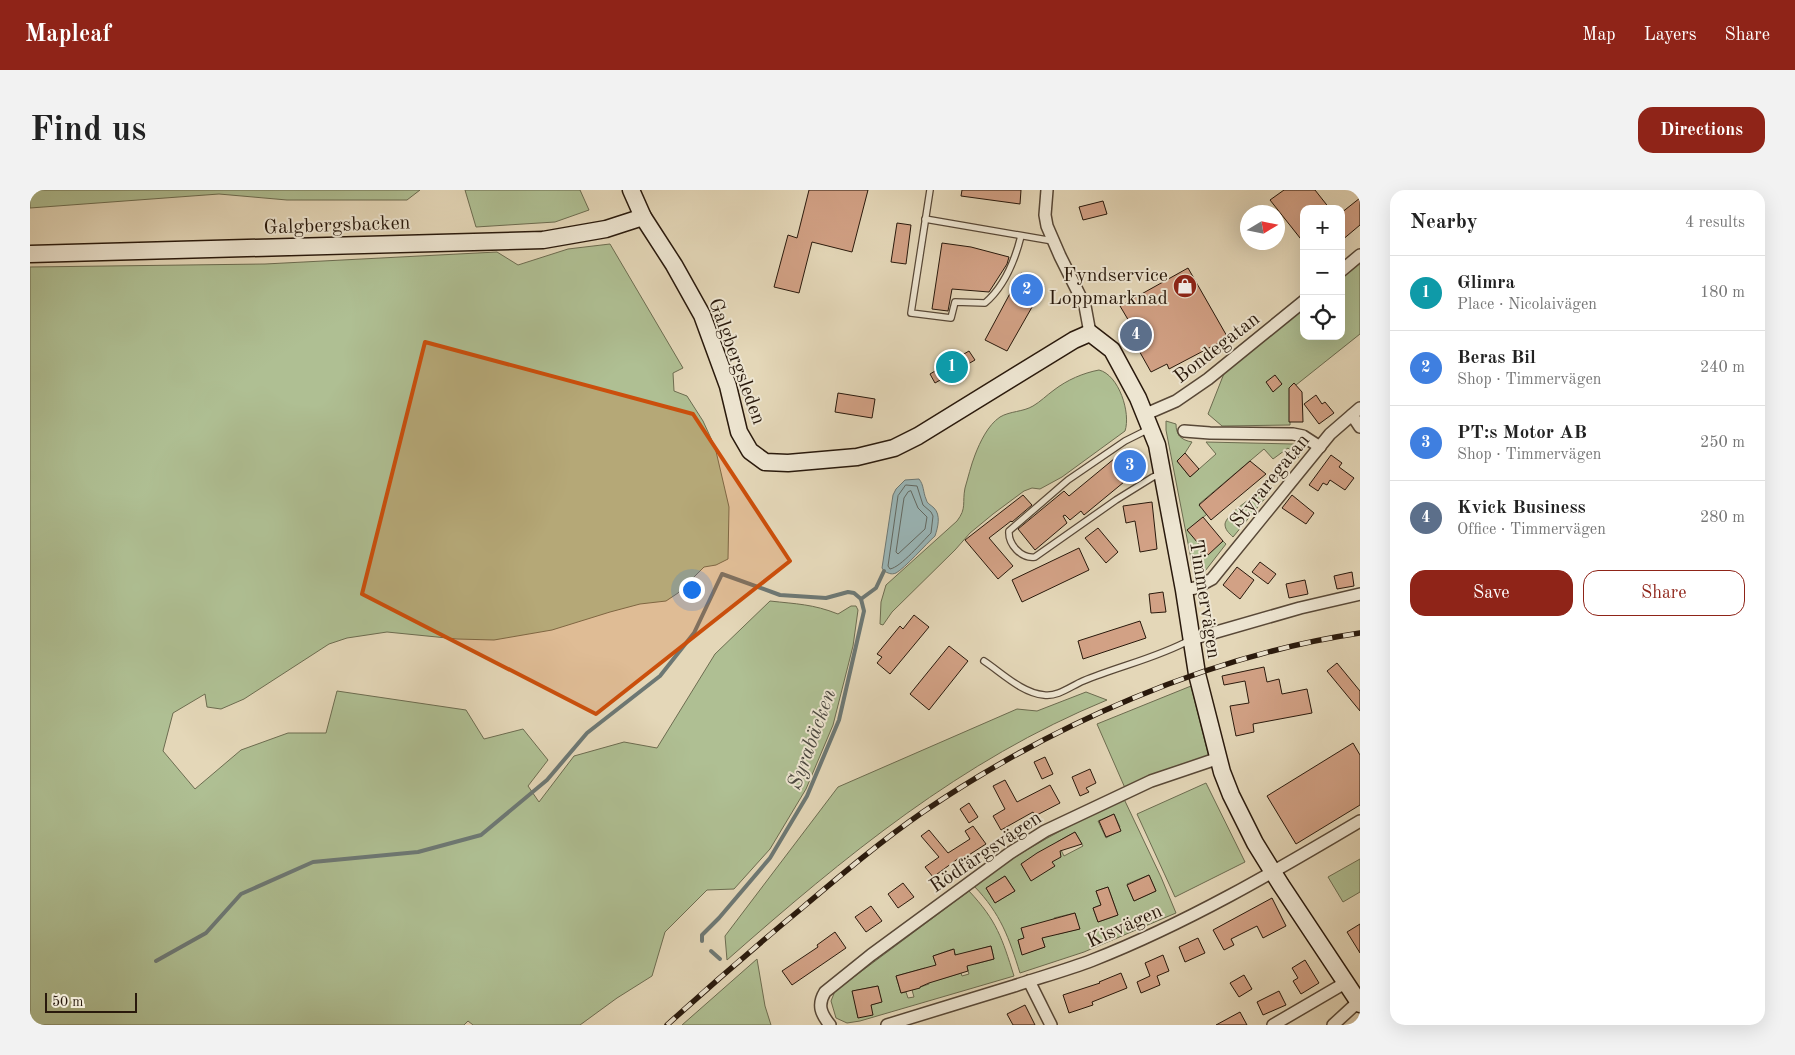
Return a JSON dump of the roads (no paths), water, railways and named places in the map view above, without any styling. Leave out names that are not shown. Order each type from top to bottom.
[{"type":"street","name":"Galgbergsleden","points":[[631,190],[643,217],[674,265],[702,315],[728,386],[739,432],[750,452],[767,462],[788,463],[857,457],[894,448],[918,436],[1090,332]]},
{"type":"street","points":[[1047,190],[1045,215],[1047,226],[1086,306],[1090,332]]},
{"type":"street","name":"Galgbergsbacken","points":[[30,254],[543,240],[606,229],[643,217]]},
{"type":"street","points":[[1345,268],[1360,255]]},
{"type":"street","name":"Bondegatan","points":[[1148,421],[1208,379],[1300,304]]},
{"type":"street","name":"Timmervägen","points":[[1090,332],[1112,350],[1129,380],[1157,444],[1184,590],[1197,674],[1222,772],[1231,795],[1255,843],[1344,983],[1358,1000]]},
{"type":"street","points":[[1356,411],[1360,427]]},
{"type":"street","name":"Styraregatan","points":[[1184,590],[1195,588],[1212,579],[1330,434],[1356,411]]},
{"type":"street","points":[[1184,431],[1293,434],[1303,436],[1320,447]]},
{"type":"street","points":[[1192,638],[1300,608],[1360,594]]},
{"type":"street","name":"Rödfärgsvägen","points":[[830,1025],[821,1013],[820,1005],[821,998],[829,988],[1010,853],[1070,818],[1133,789],[1166,775],[1219,758]]},
{"type":"street","name":"Kisvägen","points":[[887,1025],[1093,960],[1138,941],[1274,872],[1360,821]]},
{"type":"street","points":[[1029,981],[1051,1025]]},
{"type":"street","points":[[1273,1025],[1344,983]]},
{"type":"street","points":[[1333,1025],[1358,1000]]},
{"type":"lane","points":[[930,190],[911,313],[951,318],[955,302],[986,303],[995,295],[1015,259],[1021,236]]},
{"type":"lane","points":[[925,219],[1053,241]]},
{"type":"lane","points":[[1148,421],[1125,440],[1068,480],[1017,523],[1009,531],[1009,537],[1013,546],[1022,554],[1029,558],[1035,557],[1116,500],[1153,477],[1163,474]]},
{"type":"lane","points":[[984,661],[1026,690],[1046,696],[1062,691],[1082,681],[1176,648],[1192,638]]},
{"type":"water","points":[[919,479],[927,502],[938,514],[935,536],[905,566],[896,573],[890,574],[882,568],[893,495],[905,480]]},
{"type":"waterway","points":[[861,599],[876,588],[884,571]]},
{"type":"waterway","name":"Syrabäcken","points":[[156,961],[206,933],[241,894],[313,862],[418,852],[481,835],[547,780],[587,733],[660,676],[694,633],[722,574],[780,595],[826,598],[848,592],[854,593],[861,599],[864,611],[839,720],[807,796],[770,858],[702,935],[702,941]]},
{"type":"waterway","points":[[711,951],[720,959]]},
{"type":"railway","points":[[667,1025],[717,980],[846,871],[923,812],[972,780],[1077,723],[1132,698],[1245,658],[1360,633]]},
{"type":"place","name":"Fyndservice Loppmarknad","points":[[1185,286]]},
{"type":"place","name":"Beras Bil","points":[[1027,290]]},
{"type":"place","name":"Kvick Business","points":[[1136,335]]},
{"type":"place","name":"Glimra","points":[[952,367]]},
{"type":"place","name":"PT:s Motor AB","points":[[1130,466]]}]
